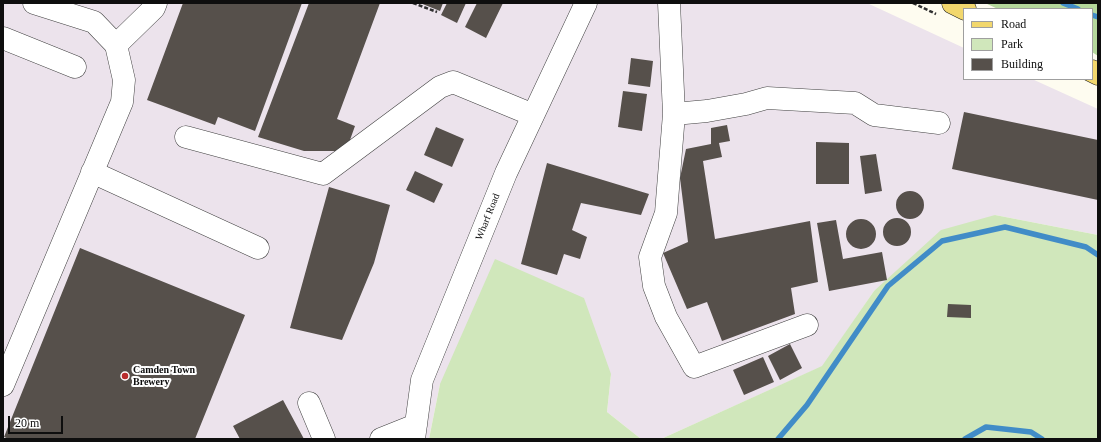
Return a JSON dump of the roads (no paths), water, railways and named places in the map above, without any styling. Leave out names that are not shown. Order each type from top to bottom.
[{"type":"main road","points":[[953,3],[963,8]]},
{"type":"street","points":[[3,385],[11,348],[57,233],[92,172],[122,102],[124,80],[116,45],[94,22],[34,3]]},
{"type":"street","points":[[116,45],[154,8],[156,3]]},
{"type":"street","name":"Wharf Road","points":[[415,432],[422,380],[506,173],[586,3]]},
{"type":"street","points":[[669,3],[674,114],[666,213],[650,258],[654,286],[666,317],[694,367],[807,325]]},
{"type":"street","points":[[3,38],[75,67]]},
{"type":"street","points":[[186,137],[323,174],[440,87],[453,82],[533,115]]},
{"type":"street","points":[[674,114],[713,110],[767,98],[854,102],[874,115],[939,123]]},
{"type":"street","points":[[92,172],[258,248]]},
{"type":"street","points":[[309,403],[324,439]]},
{"type":"street","points":[[381,439],[415,432]]},
{"type":"waterway","points":[[1063,3],[1076,8]]},
{"type":"waterway","points":[[1093,15],[1098,17]]},
{"type":"waterway","points":[[778,439],[807,405],[888,286],[942,241],[1005,227],[1086,247],[1098,255]]},
{"type":"waterway","points":[[965,439],[986,427],[1031,432],[1042,439]]},
{"type":"place","name":"Camden Town Brewery","points":[[125,376]]}]
